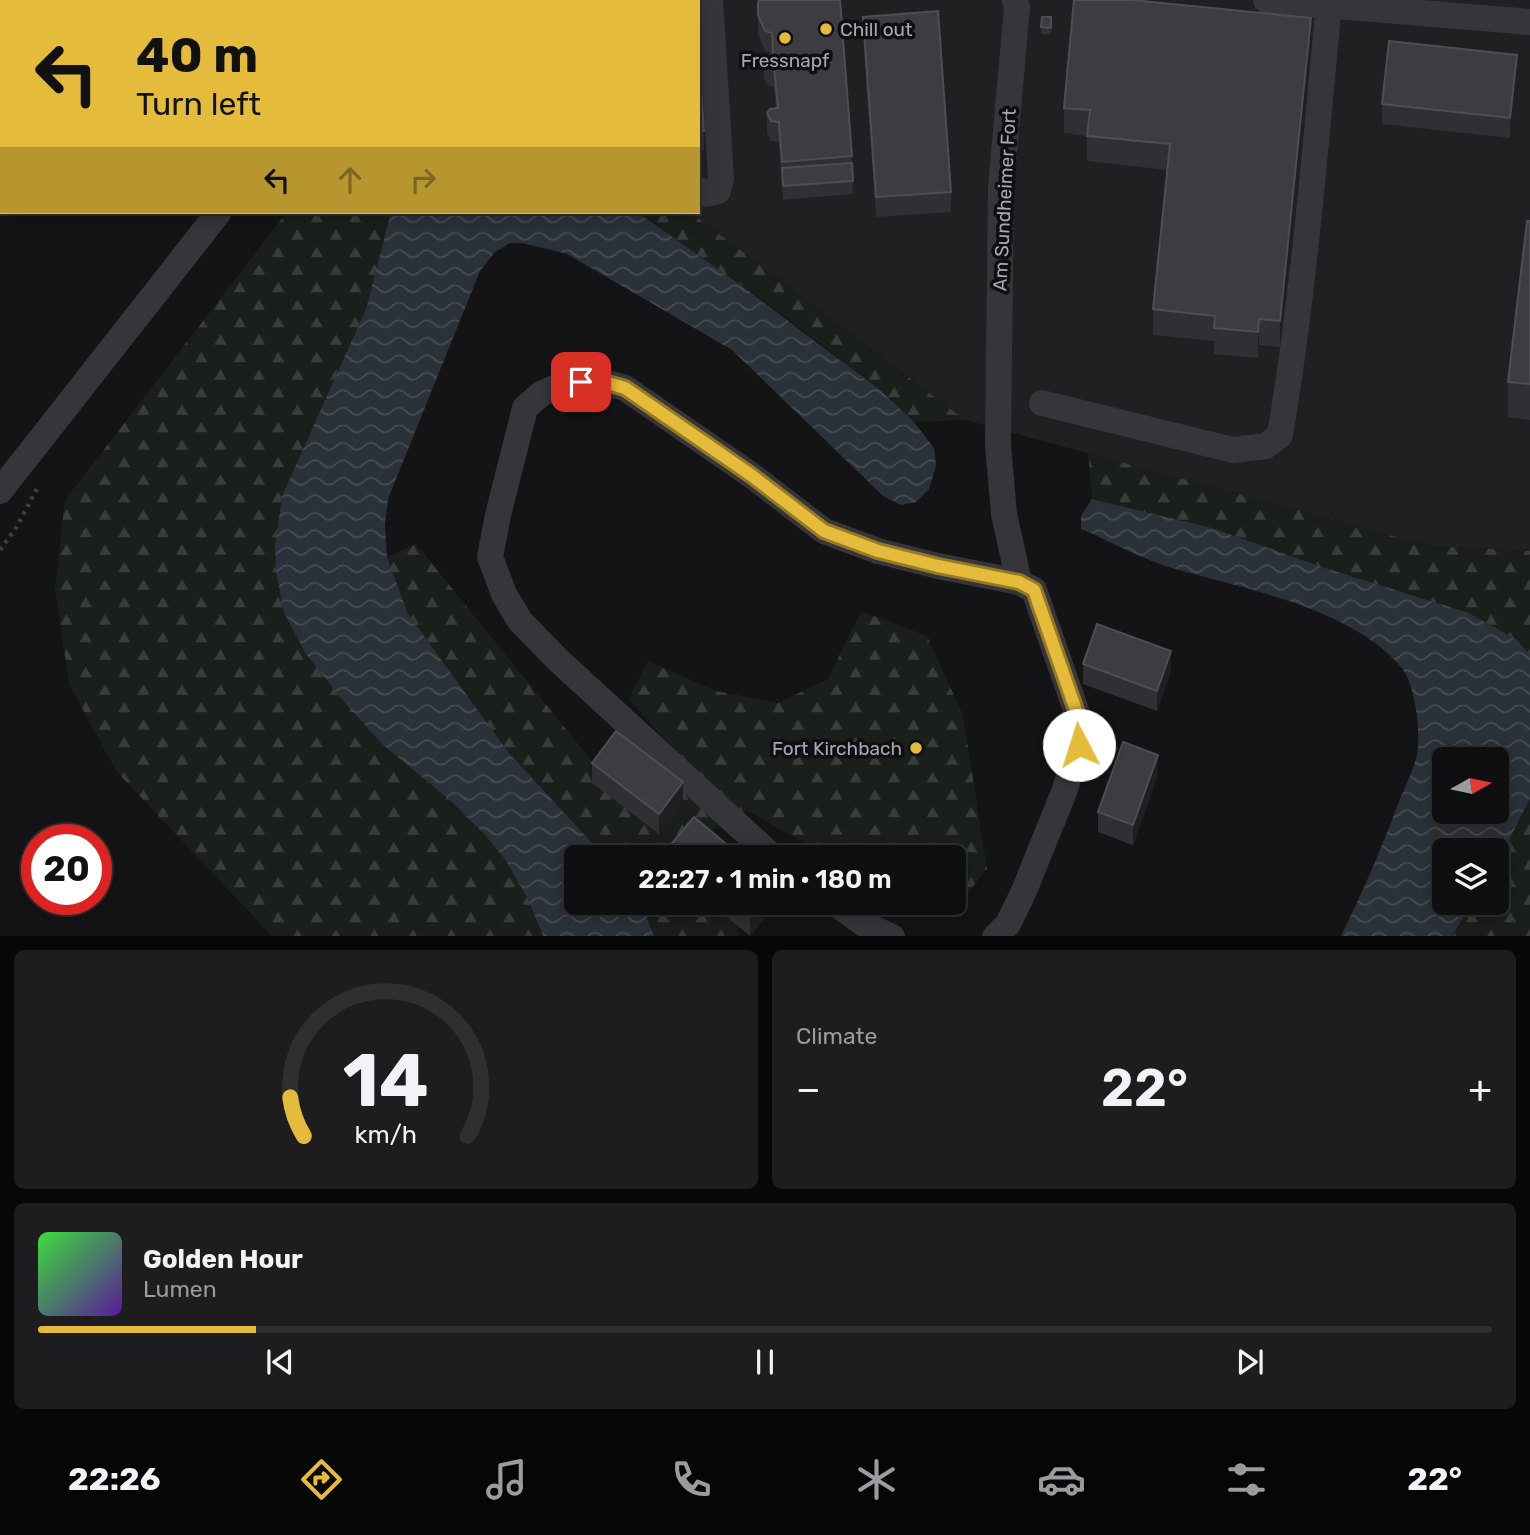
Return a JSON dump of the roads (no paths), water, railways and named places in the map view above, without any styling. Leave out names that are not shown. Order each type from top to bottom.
[{"type":"street","points":[[700,190],[707,194],[718,191],[721,178],[710,0]]},
{"type":"street","name":"Am Sundheimer Fort","points":[[1015,0],[1017,7],[1000,187],[998,445],[1004,514],[1019,582]]},
{"type":"street","points":[[1266,0],[1530,22]]},
{"type":"street","points":[[1042,403],[1233,450],[1266,446],[1280,435],[1290,380],[1310,211],[1329,4]]},
{"type":"street","points":[[0,491],[217,214]]},
{"type":"street","points":[[760,845],[557,659],[520,621],[503,594],[490,557],[500,503],[525,408],[541,394],[566,383],[597,380],[625,388],[751,475],[824,531],[878,551],[1019,582],[1034,590],[1077,713],[1079,745],[1064,792],[1024,891],[1007,924],[995,936]]},
{"type":"street","points":[[852,915],[864,924],[892,936]]},
{"type":"water","points":[[390,214],[640,214],[735,281],[880,390],[914,422],[934,448],[936,466],[929,489],[916,502],[901,505],[883,496],[732,350],[567,254],[522,243],[510,243],[495,252],[480,271],[388,499],[385,524],[387,557],[408,614],[509,753],[594,845],[564,845],[564,915],[646,915],[654,936],[543,936],[528,899],[506,861],[486,836],[452,802],[383,745],[340,697],[306,654],[284,613],[276,573],[275,545],[282,496],[366,309]]},
{"type":"water","points":[[1092,499],[1212,528],[1322,567],[1469,613],[1517,640],[1530,655],[1530,798],[1509,841],[1509,838],[1432,838],[1432,915],[1465,915],[1452,936],[1341,936],[1378,855],[1417,755],[1414,697],[1401,667],[1380,647],[1326,615],[1265,593],[1151,561],[1081,529],[1081,516]]},
{"type":"place","name":"Chill out","points":[[826,29]]},
{"type":"place","name":"Fressnapf","points":[[785,38]]},
{"type":"place","name":"Fort Kirchbach","points":[[916,748]]}]
